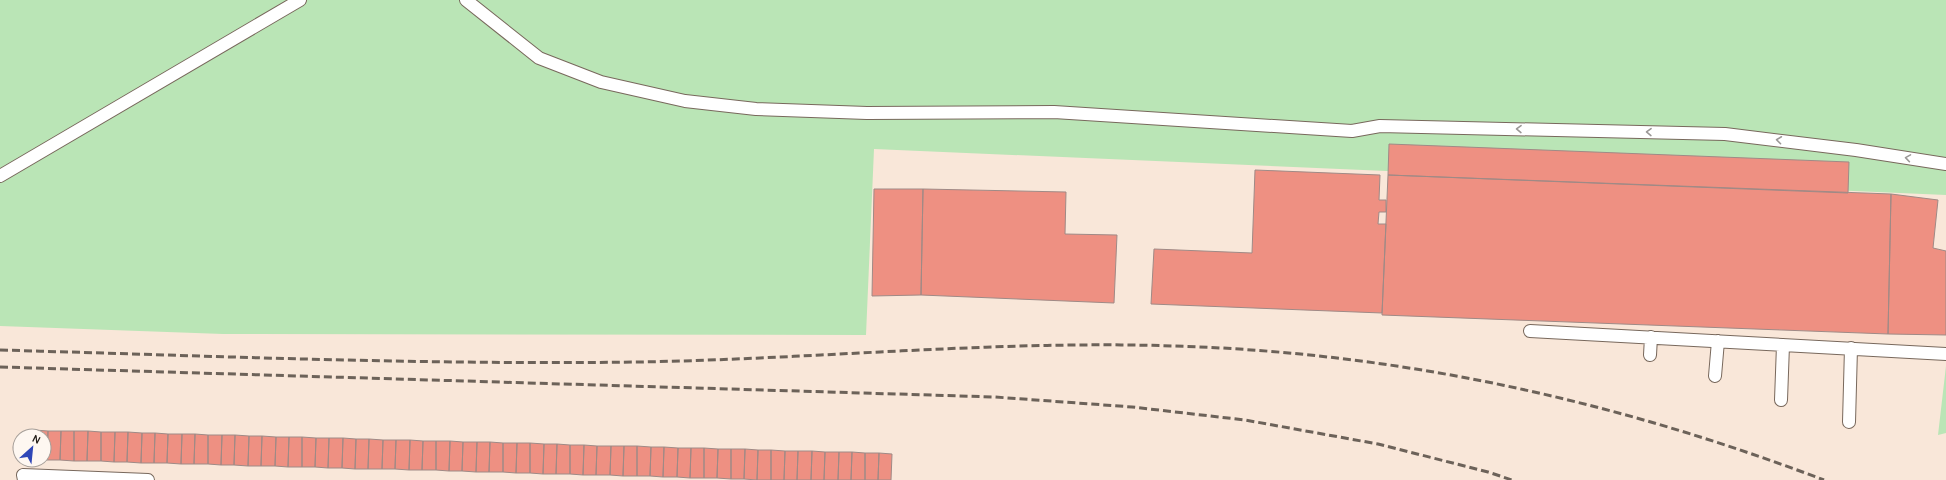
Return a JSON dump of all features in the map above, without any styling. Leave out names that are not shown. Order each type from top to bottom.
[{"type":"lane","points":[[0,176],[300,0]]},
{"type":"lane","points":[[466,0],[539,58],[601,82],[685,101],[756,109],[867,113],[1054,112],[1352,131],[1380,126],[1726,134],[1856,150],[1946,164]]},
{"type":"lane","points":[[1530,331],[1946,354]]},
{"type":"lane","points":[[1650,355],[1651,337]]},
{"type":"lane","points":[[1715,376],[1718,341]]},
{"type":"lane","points":[[1781,400],[1783,345]]},
{"type":"lane","points":[[1849,422],[1851,348]]},
{"type":"lane","points":[[24,477],[148,480]]},
{"type":"green space","points":[[0,0],[1946,0],[1946,195],[874,149],[866,335],[223,334],[0,326]]},
{"type":"green space","points":[[1946,366],[1946,433],[1938,435]]},
{"type":"building","points":[[1389,144],[1849,162],[1848,193],[1388,175]]},
{"type":"building","points":[[1255,170],[1380,175],[1379,200],[1386,200],[1386,212],[1379,212],[1378,224],[1386,224],[1382,313],[1151,304],[1154,249],[1252,253]]},
{"type":"building","points":[[1388,175],[1891,194],[1888,334],[1382,315]]},
{"type":"building","points":[[874,189],[923,189],[921,295],[872,296]]},
{"type":"building","points":[[923,189],[1066,192],[1065,234],[1117,235],[1114,303],[921,295]]},
{"type":"building","points":[[1891,194],[1938,200],[1933,248],[1946,251],[1946,335],[1888,334]]},
{"type":"building","points":[[52,431],[61,431],[60,460],[52,460]]},
{"type":"building","points":[[61,431],[74,431],[74,461],[60,460]]},
{"type":"building","points":[[74,431],[88,431],[87,461],[74,461]]},
{"type":"building","points":[[88,431],[101,432],[101,461],[87,461]]},
{"type":"building","points":[[101,432],[115,432],[114,462],[101,461]]},
{"type":"building","points":[[115,432],[128,432],[127,462],[114,462]]},
{"type":"building","points":[[128,432],[142,433],[141,463],[127,462]]},
{"type":"building","points":[[142,433],[155,433],[154,463],[141,463]]},
{"type":"building","points":[[155,433],[168,434],[167,463],[154,463]]},
{"type":"building","points":[[168,434],[182,434],[181,464],[167,463]]},
{"type":"building","points":[[182,434],[195,434],[194,464],[181,464]]},
{"type":"building","points":[[195,434],[208,435],[208,464],[194,464]]},
{"type":"building","points":[[208,435],[222,435],[221,465],[208,464]]},
{"type":"building","points":[[222,435],[235,435],[234,465],[221,465]]},
{"type":"building","points":[[235,435],[249,436],[248,466],[234,465]]},
{"type":"building","points":[[249,436],[262,436],[261,466],[248,466]]},
{"type":"building","points":[[262,436],[276,437],[275,466],[261,466]]},
{"type":"building","points":[[276,437],[289,437],[288,467],[275,466]]},
{"type":"building","points":[[289,437],[302,437],[302,467],[288,467]]},
{"type":"building","points":[[302,437],[316,438],[315,467],[302,467]]},
{"type":"building","points":[[316,438],[329,438],[328,468],[315,467]]},
{"type":"building","points":[[329,438],[343,438],[342,468],[328,468]]},
{"type":"building","points":[[343,438],[356,439],[355,469],[342,468]]},
{"type":"building","points":[[356,439],[369,439],[368,469],[355,469]]},
{"type":"building","points":[[369,439],[383,440],[382,469],[368,469]]},
{"type":"building","points":[[383,440],[396,440],[395,469],[382,469]]},
{"type":"building","points":[[396,440],[410,440],[409,470],[395,469]]},
{"type":"building","points":[[410,440],[423,441],[422,470],[409,470]]},
{"type":"building","points":[[423,441],[436,441],[436,470],[422,470]]},
{"type":"building","points":[[436,441],[450,441],[449,471],[436,470]]},
{"type":"building","points":[[450,441],[463,442],[462,471],[449,471]]},
{"type":"building","points":[[463,442],[477,442],[476,472],[462,471]]},
{"type":"building","points":[[477,442],[490,442],[489,472],[476,472]]},
{"type":"building","points":[[490,442],[503,443],[503,472],[489,472]]},
{"type":"building","points":[[503,443],[517,443],[516,473],[503,472]]},
{"type":"building","points":[[517,443],[530,443],[530,473],[516,473]]},
{"type":"building","points":[[530,443],[544,444],[543,474],[530,473]]},
{"type":"building","points":[[544,444],[557,444],[556,474],[543,474]]},
{"type":"building","points":[[557,444],[570,445],[570,474],[556,474]]},
{"type":"building","points":[[570,445],[584,445],[583,475],[570,474]]},
{"type":"building","points":[[584,445],[597,446],[596,475],[583,475]]},
{"type":"building","points":[[597,446],[611,446],[610,475],[596,475]]},
{"type":"building","points":[[611,446],[624,446],[623,476],[610,475]]},
{"type":"building","points":[[624,446],[637,446],[637,476],[623,476]]},
{"type":"building","points":[[637,446],[651,447],[650,476],[637,476]]},
{"type":"building","points":[[651,447],[664,447],[663,477],[650,476]]},
{"type":"building","points":[[664,447],[678,448],[677,477],[663,477]]},
{"type":"building","points":[[678,448],[691,448],[690,478],[677,477]]},
{"type":"building","points":[[691,448],[704,448],[704,478],[690,478]]},
{"type":"building","points":[[704,448],[718,449],[717,478],[704,478]]},
{"type":"building","points":[[718,449],[731,449],[731,479],[717,478]]},
{"type":"building","points":[[731,449],[745,449],[744,479],[731,479]]},
{"type":"building","points":[[745,449],[758,450],[757,480],[744,479]]},
{"type":"building","points":[[758,450],[771,450],[771,480],[757,480]]},
{"type":"building","points":[[771,450],[785,451],[784,480],[771,480]]},
{"type":"building","points":[[785,451],[798,451],[797,480],[784,480]]},
{"type":"building","points":[[798,451],[812,451],[811,480],[797,480]]},
{"type":"building","points":[[812,451],[825,452],[824,480],[811,480]]},
{"type":"building","points":[[825,452],[839,452],[838,480],[824,480]]},
{"type":"building","points":[[839,452],[852,452],[851,480],[838,480]]},
{"type":"building","points":[[852,452],[865,453],[865,480],[851,480]]},
{"type":"building","points":[[865,453],[879,453],[878,480],[865,480]]},
{"type":"building","points":[[879,453],[892,454],[891,480],[878,480]]},
{"type":"railway","points":[[0,350],[319,359],[558,363],[705,360],[1041,346],[1175,346],[1259,350],[1424,370],[1586,404],[1665,426],[1824,480]]},
{"type":"railway","points":[[0,367],[995,397],[1132,407],[1245,420],[1378,444],[1488,472],[1512,480]]}]
